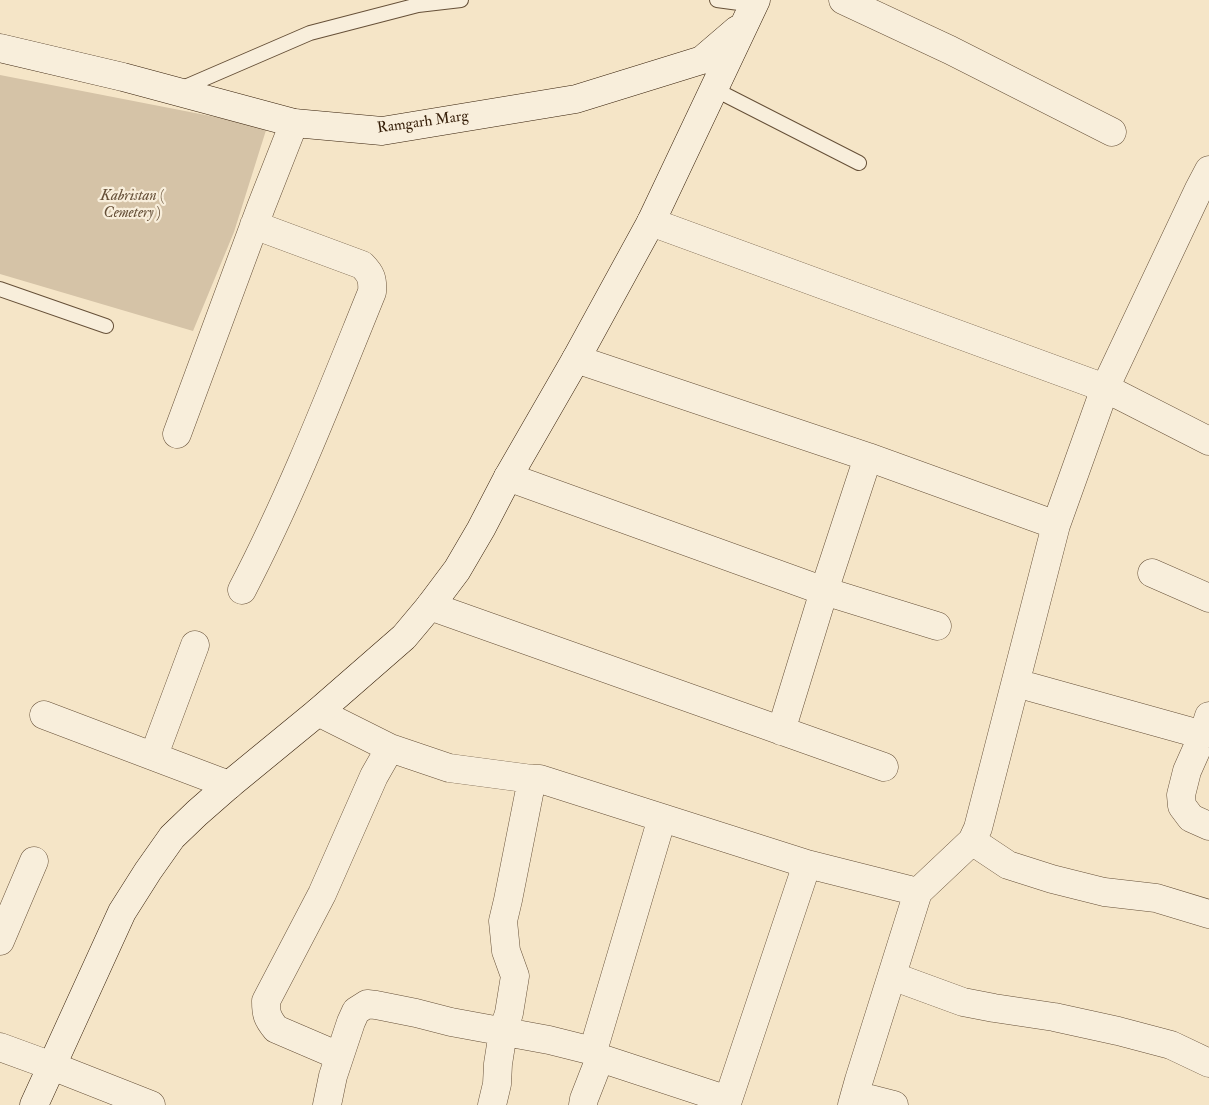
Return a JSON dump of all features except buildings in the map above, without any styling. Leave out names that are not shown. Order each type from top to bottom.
[{"type":"street","points":[[843,0],[950,50],[1112,132]]},
{"type":"street","name":"Ramgarh Marg","points":[[0,48],[123,77],[294,123],[382,131],[576,99],[702,60],[752,9]]},
{"type":"street","points":[[34,1105],[122,912],[172,837],[229,785],[318,712],[404,637],[457,570],[651,222],[752,9]]},
{"type":"street","points":[[177,434],[254,225],[294,123]]},
{"type":"street","points":[[894,1105],[853,1100],[918,892],[972,841],[978,828],[1056,525],[1105,388],[1194,197],[1209,170]]},
{"type":"street","points":[[651,222],[1105,388],[1206,431]]},
{"type":"street","points":[[242,590],[262,552],[308,447],[372,292],[373,282],[369,272],[362,265],[254,225]]},
{"type":"street","points":[[576,359],[868,457],[1056,525]]},
{"type":"street","points":[[781,731],[868,457]]},
{"type":"street","points":[[508,477],[824,591],[938,626]]},
{"type":"street","points":[[1152,573],[1209,598]]},
{"type":"street","points":[[430,606],[884,767]]},
{"type":"street","points":[[154,755],[195,645]]},
{"type":"street","points":[[1016,683],[1206,725],[1187,771],[1181,795],[1182,806],[1191,818],[1209,826]]},
{"type":"street","points":[[318,712],[390,748],[449,768],[532,779],[540,778],[807,864],[918,892]]},
{"type":"street","points":[[44,715],[154,755],[229,785]]},
{"type":"street","points":[[340,1056],[276,1029],[266,1012],[266,1000],[322,894],[374,776],[390,748]]},
{"type":"street","points":[[492,1105],[497,1084],[503,1032],[510,1013],[515,976],[506,951],[503,921],[532,779]]},
{"type":"street","points":[[583,1105],[662,818]]},
{"type":"street","points":[[972,841],[1008,865],[1052,879],[1104,892],[1156,898],[1209,914]]},
{"type":"street","points":[[0,941],[34,861]]},
{"type":"street","points":[[327,1105],[333,1076],[351,1022],[356,1011],[367,1004],[416,1013],[450,1022],[549,1040],[736,1103],[807,864]]},
{"type":"street","points":[[892,976],[963,1002],[1118,1031],[1171,1045],[1209,1063]]},
{"type":"street","points":[[0,1047],[151,1105]]},
{"type":"lane","points":[[175,91],[310,33],[418,5],[461,0]]},
{"type":"lane","points":[[717,0],[752,9]]},
{"type":"lane","points":[[714,88],[859,163]]},
{"type":"lane","points":[[0,289],[106,326]]},
{"type":"green space","name":"Kabristan ( Cemetery )","points":[[0,75],[267,127],[234,232],[193,331],[0,274]]}]
